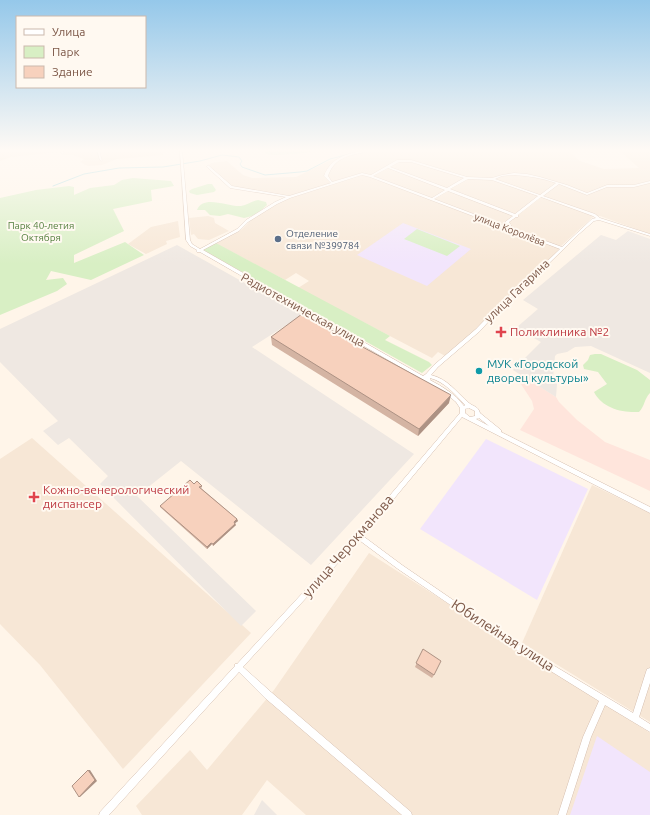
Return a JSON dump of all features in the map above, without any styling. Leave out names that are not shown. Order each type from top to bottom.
[{"type":"street","name":"Радиотехническая улица","points":[[184,188],[188,240],[198,251],[420,377],[428,379],[438,378],[454,390],[469,406],[474,408],[478,414],[502,434]]},
{"type":"street","points":[[237,188],[289,197]]},
{"type":"street","points":[[198,251],[238,230],[247,221],[276,203],[317,188]]},
{"type":"street","name":"улица Королёва","points":[[403,188],[561,248]]},
{"type":"street","points":[[442,188],[517,216]]},
{"type":"street","points":[[432,199],[450,188]]},
{"type":"street","points":[[518,188],[594,215],[600,219],[650,235]]},
{"type":"street","points":[[512,230],[508,222],[551,188]]},
{"type":"street","points":[[573,188],[587,194],[602,188]]},
{"type":"street","name":"улица Гагарина","points":[[428,379],[436,366],[478,330],[506,300],[536,274],[561,248],[593,220],[600,219]]},
{"type":"street","points":[[436,366],[434,371],[438,378],[446,386],[445,388],[440,388]]},
{"type":"street","name":"Радиотехническая улица","points":[[428,379],[458,401],[466,415],[650,510]]},
{"type":"street","points":[[469,406],[466,415],[477,417],[478,414]]},
{"type":"street","name":"улица Черокманова","points":[[103,815],[359,536],[456,423],[466,415]]},
{"type":"street","name":"Юбилейная улица","points":[[359,536],[400,567],[514,645],[650,728]]},
{"type":"street","points":[[238,667],[268,695],[408,815]]},
{"type":"street","points":[[635,718],[650,672]]},
{"type":"street","points":[[562,815],[587,737],[603,700]]},
{"type":"shaded area","points":[[237,188],[650,188],[650,234],[600,216],[594,216],[447,357],[438,352],[432,358],[298,288],[309,281],[296,273],[285,280],[215,243],[242,229],[251,220],[288,197]]},
{"type":"shaded area","points":[[208,216],[214,218],[215,223],[229,231],[209,240],[198,239],[194,234],[191,235],[189,218]]},
{"type":"shaded area","points":[[178,221],[180,237],[166,241],[167,244],[146,254],[128,244],[151,227]]},
{"type":"shaded area","points":[[403,223],[471,249],[427,286],[357,255]]},
{"type":"shaded area","points":[[628,231],[650,239],[650,373],[591,346],[575,347],[567,352],[557,354],[555,356],[553,377],[557,384],[556,397],[513,370],[541,342],[516,328],[538,309],[523,300],[601,235],[616,240]]},
{"type":"shaded area","points":[[177,245],[302,315],[252,347],[414,454],[311,565],[181,461],[137,496],[256,611],[241,626],[100,484],[108,476],[69,438],[58,445],[43,431],[58,421],[0,362],[0,329]]},
{"type":"shaded area","points":[[520,374],[556,397],[577,420],[605,442],[650,460],[650,491],[520,430],[534,409],[532,401],[519,381]]},
{"type":"shaded area","points":[[32,438],[251,633],[123,769],[40,665],[0,624],[0,459]]},
{"type":"shaded area","points":[[486,439],[588,489],[537,600],[420,529]]},
{"type":"shaded area","points":[[592,485],[650,513],[650,722],[522,643]]},
{"type":"shaded area","points":[[369,553],[650,733],[650,815],[306,815],[267,780],[242,815],[142,815],[136,806],[190,750],[207,770],[274,690]]},
{"type":"shaded area","points":[[597,736],[650,772],[650,815],[570,815]]},
{"type":"shaded area","points":[[262,800],[277,815],[254,815]]},
{"type":"green space","name":"Парк 40-летия Октября","points":[[52,188],[74,188],[74,195],[90,188],[162,188],[151,190],[152,201],[113,209],[124,231],[74,255],[74,263],[125,242],[144,255],[91,280],[51,271],[46,280],[63,278],[67,284],[57,291],[0,315],[0,198]]},
{"type":"green space","points":[[215,188],[216,190],[214,192],[197,195],[190,193],[189,191],[192,189]]},
{"type":"green space","points":[[258,200],[266,202],[267,205],[256,215],[244,218],[228,214],[220,216],[210,215],[205,210],[197,210],[200,205],[210,202],[241,206]]},
{"type":"green space","points":[[417,229],[460,246],[447,256],[404,239]]},
{"type":"green space","points":[[216,243],[390,336],[385,340],[429,362],[432,365],[422,373],[203,250]]},
{"type":"green space","points":[[601,354],[637,370],[650,380],[650,393],[639,412],[626,412],[607,406],[594,392],[607,384],[598,372],[584,369],[583,365],[588,360],[590,355]]},
{"type":"building","points":[[302,314],[451,395],[419,429],[271,337]]},
{"type":"building","points":[[190,480],[194,484],[197,481],[202,486],[199,487],[237,519],[234,522],[235,524],[213,544],[211,543],[207,547],[160,506]]},
{"type":"building","points":[[423,649],[441,661],[434,675],[416,663]]},
{"type":"building","points":[[88,770],[95,780],[79,797],[72,786]]},
{"type":"place","name":"Отделение связи №399784","points":[[278,239]]},
{"type":"place","name":"Поликлиника №2","points":[[501,332]]},
{"type":"place","name":"МУК «Городской дворец культуры»","points":[[479,371]]},
{"type":"place","name":"Кожно-венерологический диспансер","points":[[34,497]]}]
